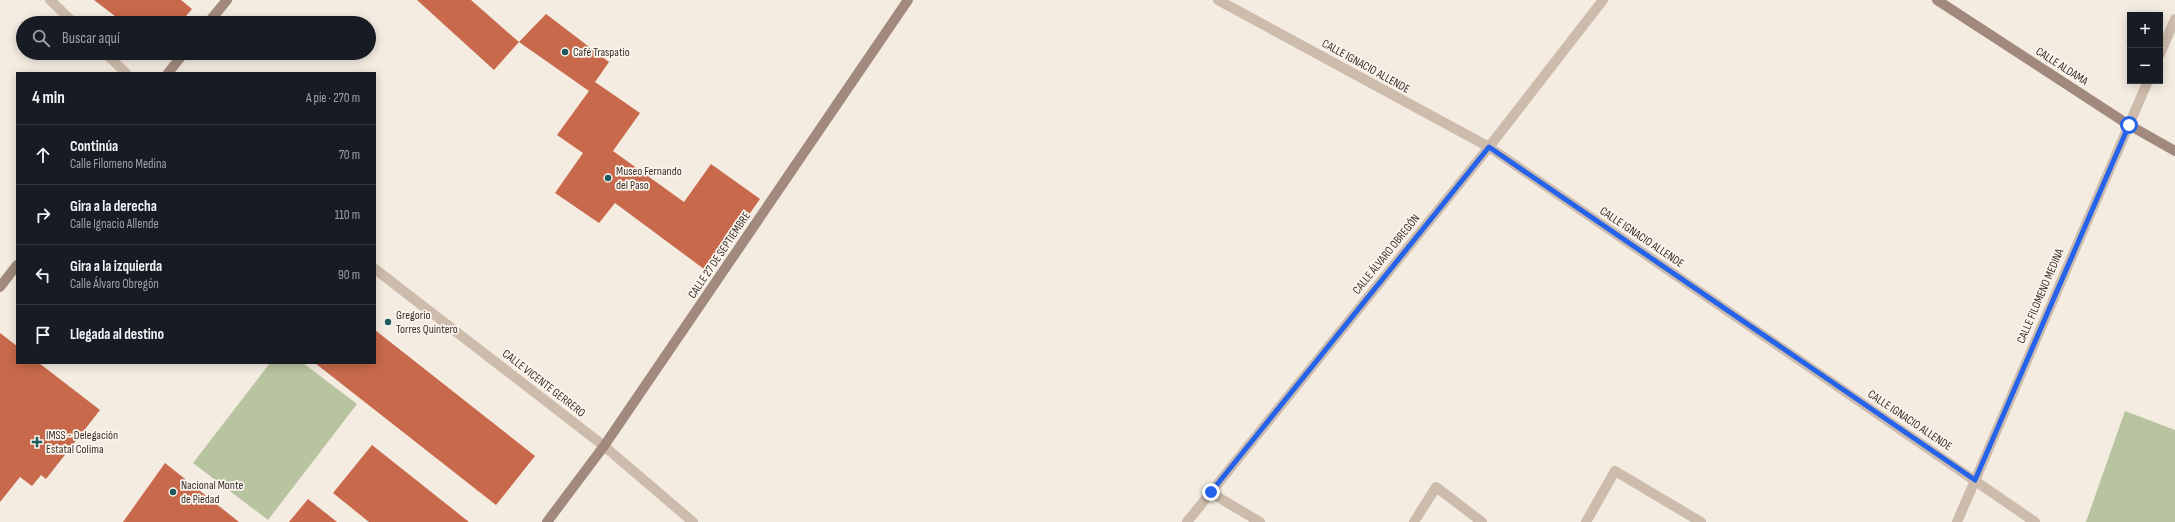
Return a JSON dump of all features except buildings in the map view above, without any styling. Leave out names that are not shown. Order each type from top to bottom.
[{"type":"street","points":[[50,0],[67,16]]},
{"type":"street","points":[[214,16],[227,0]]},
{"type":"street","name":"CALLE 27 DE SEPTIEMBRE","points":[[547,522],[604,446],[908,0]]},
{"type":"street","name":"CALLE IGNACIO ALLENDE","points":[[1218,0],[1489,147],[2035,522]]},
{"type":"street","name":"CALLE ÁLVARO OBREGÓN","points":[[1187,522],[1489,147],[1603,0]]},
{"type":"street","name":"CALLE ALDAMA","points":[[1937,0],[2129,125],[2175,151]]},
{"type":"street","points":[[2163,48],[2175,19]]},
{"type":"street","points":[[112,60],[125,72]]},
{"type":"street","points":[[169,72],[178,60]]},
{"type":"street","name":"CALLE FILOMENO MEDINA","points":[[1957,522],[2147,84]]},
{"type":"street","points":[[0,286],[16,266]]},
{"type":"street","name":"CALLE VICENTE GERRERO","points":[[376,270],[604,446],[694,522]]},
{"type":"street","points":[[1586,522],[1614,471],[1701,522]]},
{"type":"street","points":[[1414,522],[1436,487],[1482,522]]},
{"type":"street","points":[[1211,492],[1260,522]]},
{"type":"green space","points":[[269,364],[304,364],[357,404],[268,520],[193,463]]},
{"type":"green space","points":[[2125,411],[2175,430],[2175,522],[2086,522]]},
{"type":"place","name":"Café Traspatio","points":[[565,52]]},
{"type":"place","name":"Museo Fernando del Paso","points":[[608,178]]},
{"type":"place","name":"Gregorio Torres Quintero","points":[[388,322]]},
{"type":"place","name":"IMSS - Delegación Estatal Colima","points":[[37,442]]},
{"type":"place","name":"Nacional Monte de Piedad","points":[[173,492]]},
{"type":"route","points":[[1211,492],[1489,147],[1975,480],[2129,125]]}]
